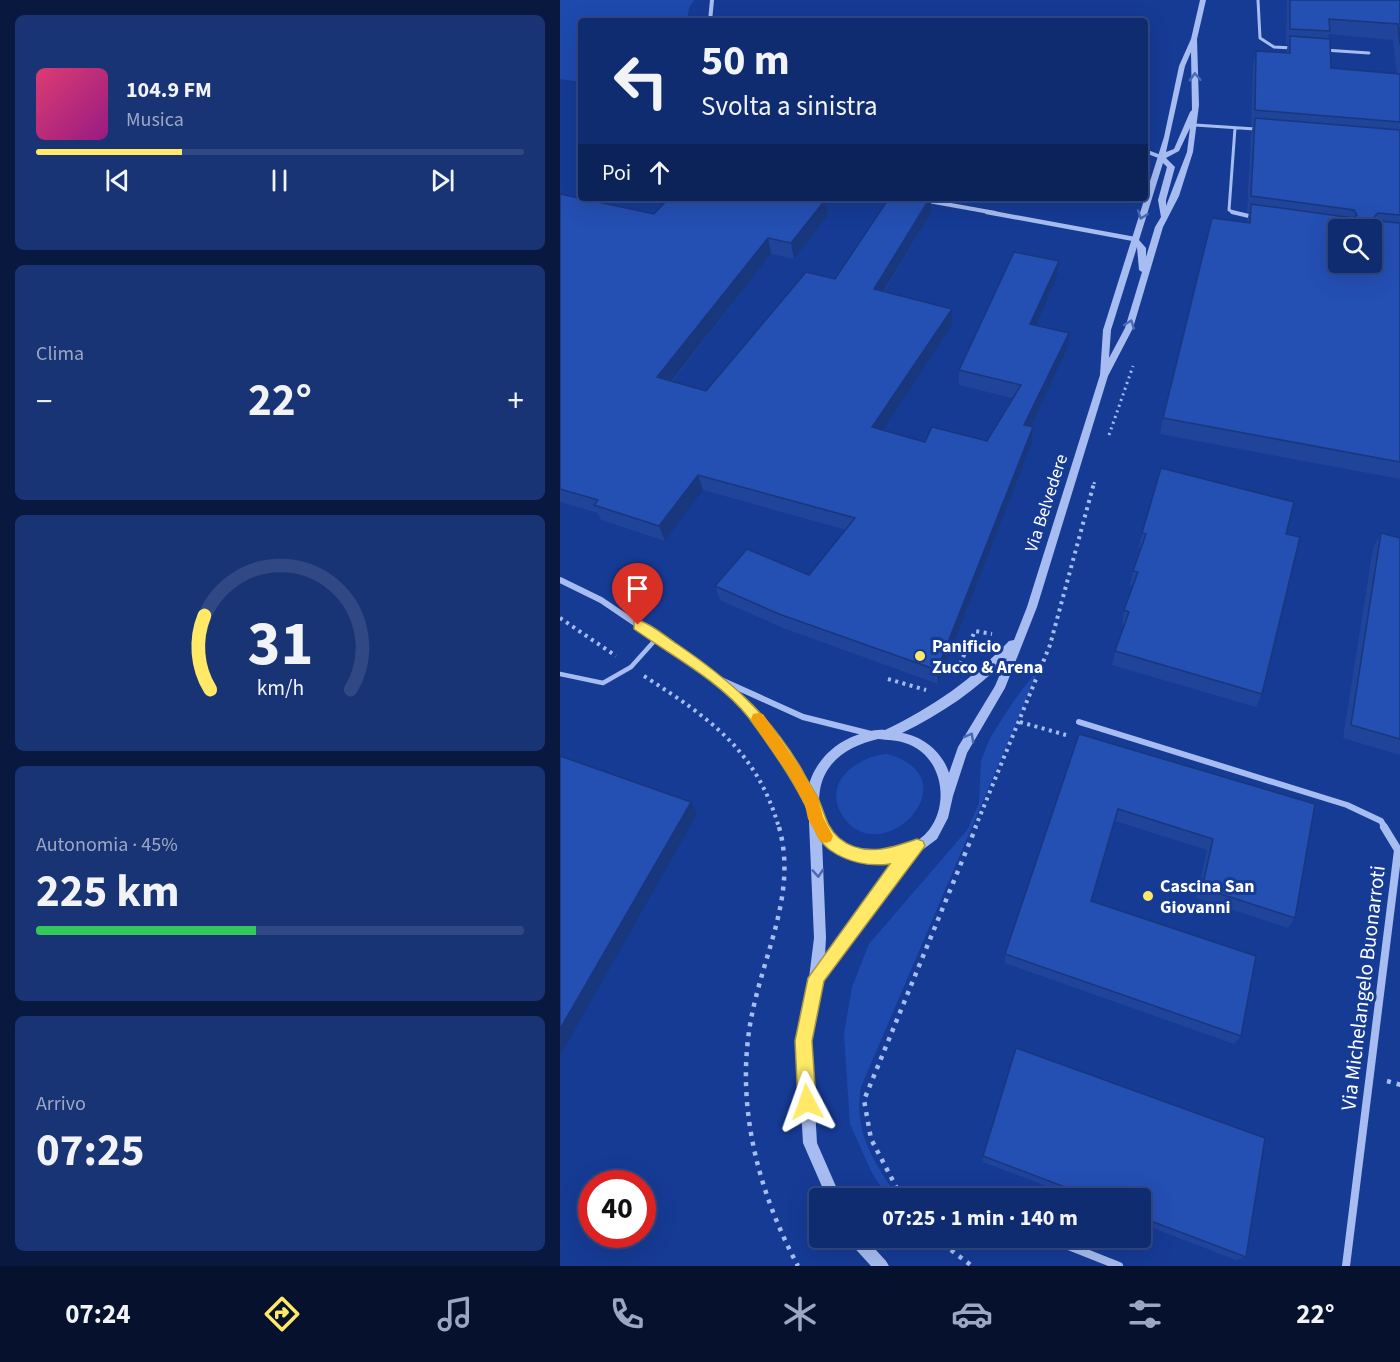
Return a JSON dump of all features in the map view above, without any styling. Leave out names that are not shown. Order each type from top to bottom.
[{"type":"street","points":[[710,18],[712,0]]},
{"type":"street","name":"Via Belvedere","points":[[1148,197],[1172,117],[1182,66],[1194,39],[1203,0]]},
{"type":"street","name":"Via Belvedere","points":[[948,792],[962,751],[1000,688],[1017,639],[1032,606],[1104,376],[1129,328],[1164,217],[1183,175],[1195,125],[1194,39]]},
{"type":"street","points":[[1161,157],[1177,150],[1196,105]]},
{"type":"street","points":[[1148,152],[1161,157],[1171,167],[1162,200],[1164,217]]},
{"type":"street","points":[[928,201],[1134,240]]},
{"type":"street","name":"Via Belvedere","points":[[1104,376],[1107,330],[1147,201]]},
{"type":"street","name":"Via Belvedere","points":[[1134,240],[1138,242],[1142,250],[1144,279]]},
{"type":"street","points":[[560,580],[601,600],[715,677],[753,712],[789,763],[814,809],[819,826],[831,841],[856,855],[890,857],[917,846]]},
{"type":"street","name":"Via Belvedere","points":[[881,735],[916,721],[968,690],[1017,639]]},
{"type":"street","points":[[715,677],[803,717],[914,741],[932,753],[945,773],[948,792],[947,808],[940,823],[896,870],[816,978]]},
{"type":"street","name":"Via Michelangelo Buonarroti","points":[[1079,722],[1347,805],[1381,821],[1398,850],[1346,1266]]},
{"type":"street","points":[[830,1188],[810,1143],[804,1041],[816,978],[820,896],[814,809],[816,779],[832,756],[853,741],[881,735]]},
{"type":"street","points":[[864,1248],[881,1266]]},
{"type":"street","points":[[1074,1248],[1119,1266]]},
{"type":"lane","points":[[1258,0],[1260,38],[1263,43],[1274,47],[1302,49]]},
{"type":"lane","points":[[1313,50],[1369,53]]},
{"type":"lane","points":[[1195,125],[1261,129]]},
{"type":"lane","points":[[1235,128],[1229,210],[1238,215],[1261,218]]},
{"type":"lane","points":[[560,674],[603,683],[631,667],[657,638]]},
{"type":"path","points":[[1106,444],[1138,355]]},
{"type":"path","points":[[896,1188],[872,1146],[863,1112],[864,1100],[1050,645],[1096,477]]},
{"type":"path","points":[[560,618],[687,705],[734,742],[760,777],[776,818],[785,863],[784,895],[756,992],[748,1040],[748,1109],[753,1155],[780,1235],[798,1266]]},
{"type":"path","points":[[956,671],[976,631],[992,634]]},
{"type":"path","points":[[888,679],[935,693]]},
{"type":"path","points":[[948,1248],[972,1266]]},
{"type":"shaded area","points":[[560,0],[694,0],[689,8],[687,18],[578,18],[578,82],[560,79]]},
{"type":"shaded area","points":[[1041,665],[861,1087],[859,1103],[863,1133],[867,1146],[891,1188],[882,1188],[872,1173],[850,1124],[844,1034],[852,987],[869,944],[968,829],[979,803],[981,761],[990,738]]},
{"type":"shaded area","points":[[887,754],[912,766],[922,782],[921,800],[912,816],[896,828],[877,834],[858,831],[842,815],[837,803],[840,782],[855,765]]},
{"type":"building","points":[[1290,0],[1400,0],[1400,45],[1398,24],[1329,19],[1330,31],[1290,29]]},
{"type":"building","points":[[1290,36],[1330,39],[1331,68],[1400,74],[1400,122],[1255,110],[1256,51],[1290,53]]},
{"type":"building","points":[[1255,118],[1400,130],[1400,215],[1378,213],[1374,217],[1376,219],[1328,219],[1328,273],[1382,273],[1382,221],[1400,223],[1400,462],[1163,418],[1212,218],[1250,223],[1251,204],[1353,218],[1357,215],[1354,210],[1251,196]]},
{"type":"building","points":[[560,194],[578,198],[578,201],[593,201],[654,214],[666,201],[824,201],[791,243],[768,238],[657,377],[706,391],[806,272],[835,279],[887,201],[928,201],[874,289],[952,309],[872,427],[925,442],[932,427],[987,441],[1021,385],[959,370],[1014,252],[1059,261],[1030,324],[1069,333],[1024,425],[1033,427],[937,670],[779,614],[715,586],[747,549],[809,575],[855,518],[698,475],[659,526],[594,505],[598,500],[560,489]]},
{"type":"building","points":[[1161,468],[1294,502],[1286,534],[1300,537],[1262,694],[1115,651],[1129,612],[1124,610],[1138,572],[1133,571],[1146,534],[1142,533]]},
{"type":"building","points":[[1381,533],[1400,538],[1400,739],[1351,725]]},
{"type":"building","points":[[1079,734],[1315,804],[1295,918],[1202,888],[1213,839],[1118,809],[1091,901],[1256,956],[1241,1036],[1005,954]]},
{"type":"building","points":[[560,756],[691,802],[560,1029]]},
{"type":"building","points":[[1016,1048],[1265,1138],[1246,1257],[1151,1221],[1151,1188],[1068,1188],[983,1156]]},
{"type":"slow traffic","points":[[758,719],[794,770],[813,803],[816,819],[826,836]]},
{"type":"place","name":"Panificio Zucco & Arena","points":[[920,656]]},
{"type":"place","name":"Cascina San Giovanni","points":[[1148,896]]},
{"type":"route","points":[[638,625],[715,677],[753,712],[794,770],[813,803],[819,826],[834,844],[850,853],[876,858],[905,853],[917,846],[896,870],[816,978],[804,1041],[807,1102]]}]
